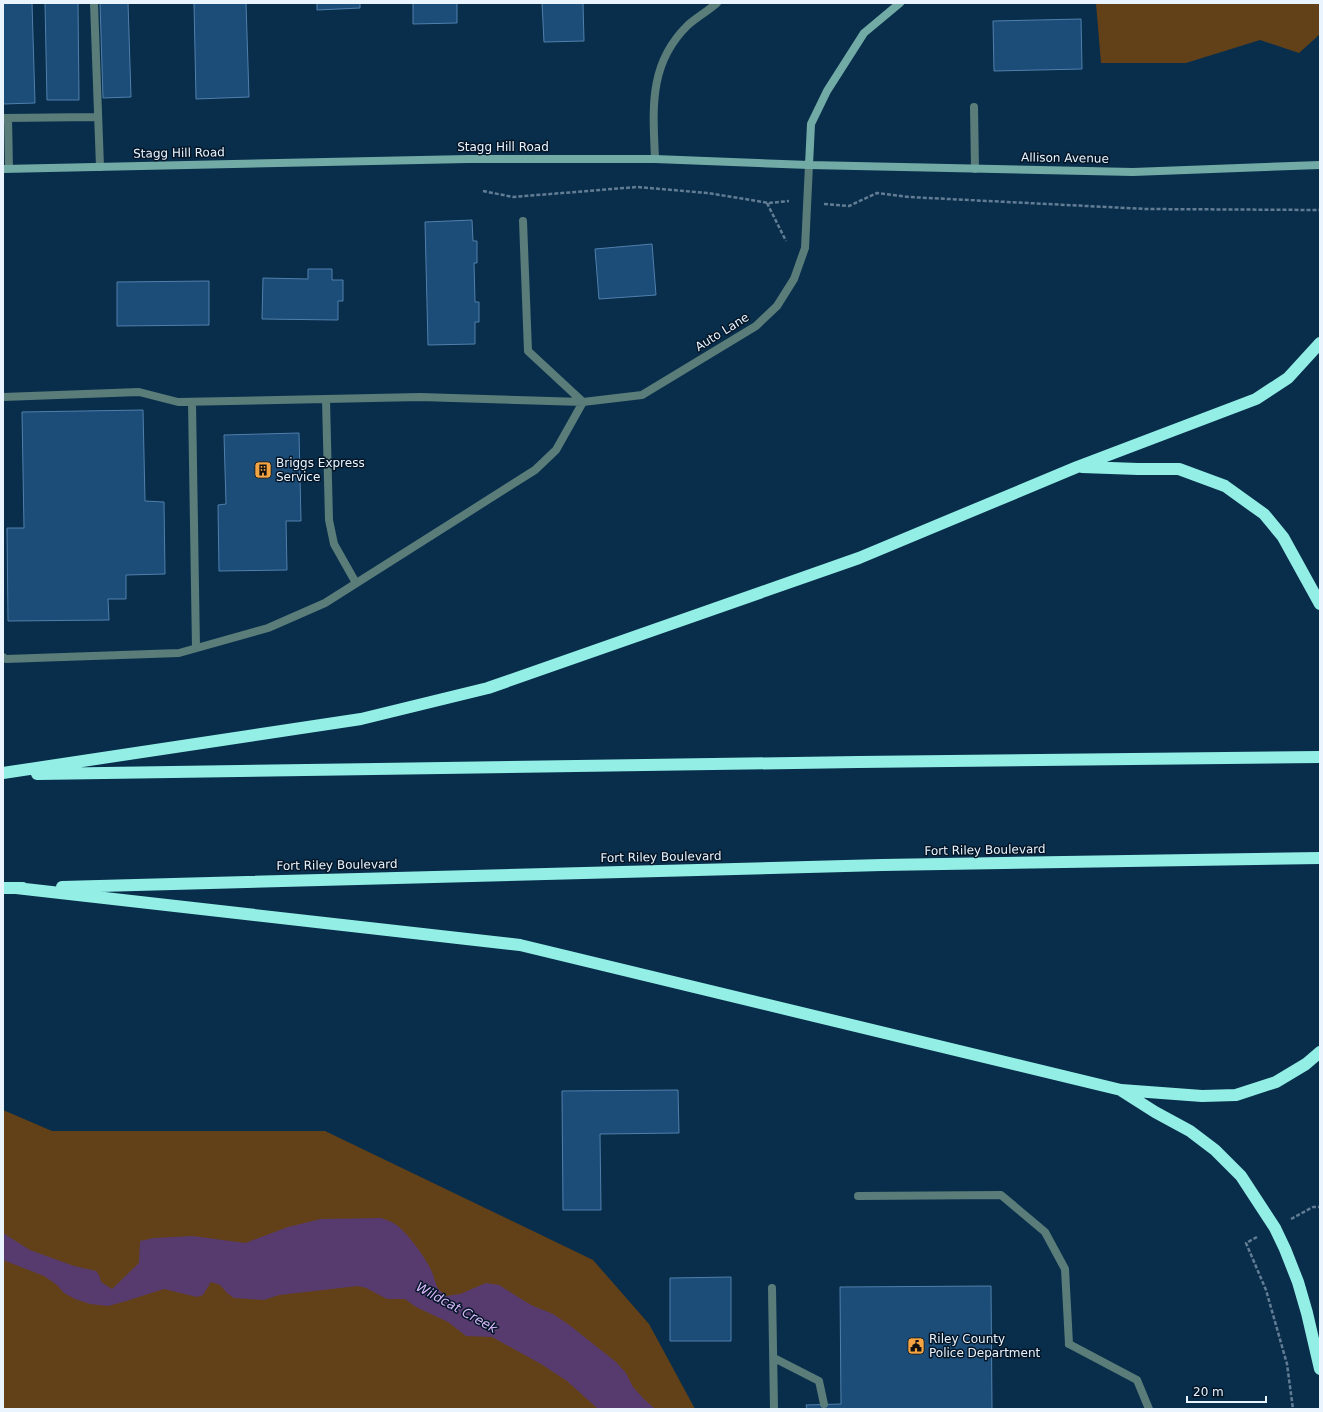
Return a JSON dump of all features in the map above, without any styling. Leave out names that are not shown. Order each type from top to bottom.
[{"type":"highway","points":[[3,774],[361,719],[488,688],[859,558],[1077,467],[1256,399],[1288,378],[1320,343]]},
{"type":"highway","points":[[1077,467],[1138,469],[1179,468],[1225,486],[1264,514],[1283,537],[1320,604]]},
{"type":"highway","points":[[3,774],[826,762],[1320,757]]},
{"type":"highway","name":"Fort Riley Boulevard","points":[[3,888],[890,865],[1320,858]]},
{"type":"highway","points":[[16,888],[520,945],[1122,1090],[1202,1096],[1236,1095],[1276,1082],[1306,1064],[1320,1052]]},
{"type":"highway","points":[[1122,1090],[1155,1112],[1190,1131],[1215,1150],[1241,1176],[1275,1228],[1298,1282],[1307,1312],[1320,1369]]},
{"type":"street","points":[[94,3],[100,167]]},
{"type":"street","points":[[655,159],[653,108],[657,77],[670,47],[688,25],[717,3]]},
{"type":"street","points":[[809,165],[811,124],[827,91],[864,33],[900,3]]},
{"type":"street","points":[[974,107],[975,169]]},
{"type":"street","points":[[6,168],[5,118],[98,117]]},
{"type":"street","name":"Stagg Hill Road","points":[[6,168],[468,159],[655,159],[809,165]]},
{"type":"street","name":"Allison Avenue","points":[[809,165],[1133,172],[1320,165]]},
{"type":"street","name":"Auto Lane","points":[[3,397],[139,392],[178,402],[420,397],[583,402],[642,395],[756,326],[777,306],[794,279],[805,248],[809,165]]},
{"type":"street","points":[[3,657],[6,659],[179,653],[268,628],[325,603],[534,470],[556,450],[583,402],[528,350],[523,221]]},
{"type":"street","points":[[326,400],[329,520],[334,544],[356,583]]},
{"type":"street","points":[[192,402],[196,648]]},
{"type":"street","points":[[858,1196],[1002,1195],[1045,1232],[1065,1269],[1069,1344],[1137,1380],[1149,1409]]},
{"type":"street","points":[[772,1288],[774,1409]]},
{"type":"street","points":[[774,1358],[819,1381],[824,1404]]},
{"type":"path","points":[[483,191],[513,197],[637,187],[708,193],[767,202],[786,201]]},
{"type":"path","points":[[836,204],[849,206],[877,193],[909,197],[1146,209],[1320,210]]},
{"type":"path","points":[[767,202],[789,246]]},
{"type":"path","points":[[1293,1409],[1287,1364],[1266,1290],[1246,1243],[1313,1207],[1320,1207]]},
{"type":"shaded area","points":[[1096,3],[1320,3],[1320,34],[1299,53],[1260,40],[1186,63],[1101,63]]},
{"type":"shaded area","points":[[3,1110],[52,1131],[325,1131],[593,1260],[649,1324],[695,1409],[3,1409]]},
{"type":"water","name":"Wildcat Creek","points":[[381,1218],[400,1227],[410,1238],[428,1265],[438,1287],[446,1296],[460,1294],[486,1283],[499,1285],[531,1305],[553,1314],[616,1362],[626,1373],[633,1387],[655,1409],[598,1409],[567,1381],[541,1364],[492,1337],[466,1336],[448,1322],[416,1307],[405,1299],[387,1299],[366,1288],[358,1286],[279,1295],[264,1300],[234,1298],[220,1285],[211,1282],[203,1295],[197,1297],[164,1289],[108,1306],[90,1304],[75,1299],[64,1293],[57,1285],[44,1276],[3,1260],[3,1233],[30,1250],[74,1266],[96,1271],[101,1282],[112,1289],[139,1263],[140,1241],[154,1238],[193,1236],[245,1243],[288,1227],[321,1219]]},
{"type":"building","points":[[3,3],[32,3],[35,103],[3,104]]},
{"type":"building","points":[[45,3],[78,3],[79,100],[47,100]]},
{"type":"building","points":[[100,3],[128,3],[131,97],[103,98]]},
{"type":"building","points":[[194,3],[246,3],[249,97],[196,99]]},
{"type":"building","points":[[317,3],[360,3],[360,8],[317,10]]},
{"type":"building","points":[[413,3],[457,3],[457,23],[413,24]]},
{"type":"building","points":[[542,3],[583,3],[584,41],[544,42]]},
{"type":"building","points":[[1081,19],[1082,69],[994,71],[993,21]]},
{"type":"building","points":[[472,220],[473,241],[477,241],[477,263],[474,263],[475,302],[479,302],[479,322],[475,322],[475,344],[428,345],[425,222]]},
{"type":"building","points":[[652,244],[656,295],[599,299],[595,249]]},
{"type":"building","points":[[308,269],[332,269],[332,280],[343,280],[343,301],[338,301],[338,320],[262,319],[263,278],[308,279]]},
{"type":"building","points":[[209,281],[209,325],[117,326],[117,282]]},
{"type":"building","points":[[143,410],[145,501],[164,502],[165,574],[126,575],[126,599],[108,599],[109,620],[8,621],[7,528],[24,528],[22,412]]},
{"type":"building","name":"Briggs Express Service","points":[[299,433],[301,521],[286,521],[287,570],[219,571],[218,505],[226,504],[224,435]]},
{"type":"building","points":[[678,1090],[679,1133],[600,1134],[601,1210],[563,1210],[562,1091]]},
{"type":"building","points":[[731,1277],[731,1341],[670,1341],[670,1278]]},
{"type":"building","name":"Riley County Police Department","points":[[991,1286],[992,1409],[807,1409],[806,1405],[841,1404],[840,1287]]},
{"type":"place","name":"Briggs Express Service","points":[[263,470]]},
{"type":"place","name":"Riley County Police Department","points":[[916,1346]]}]
